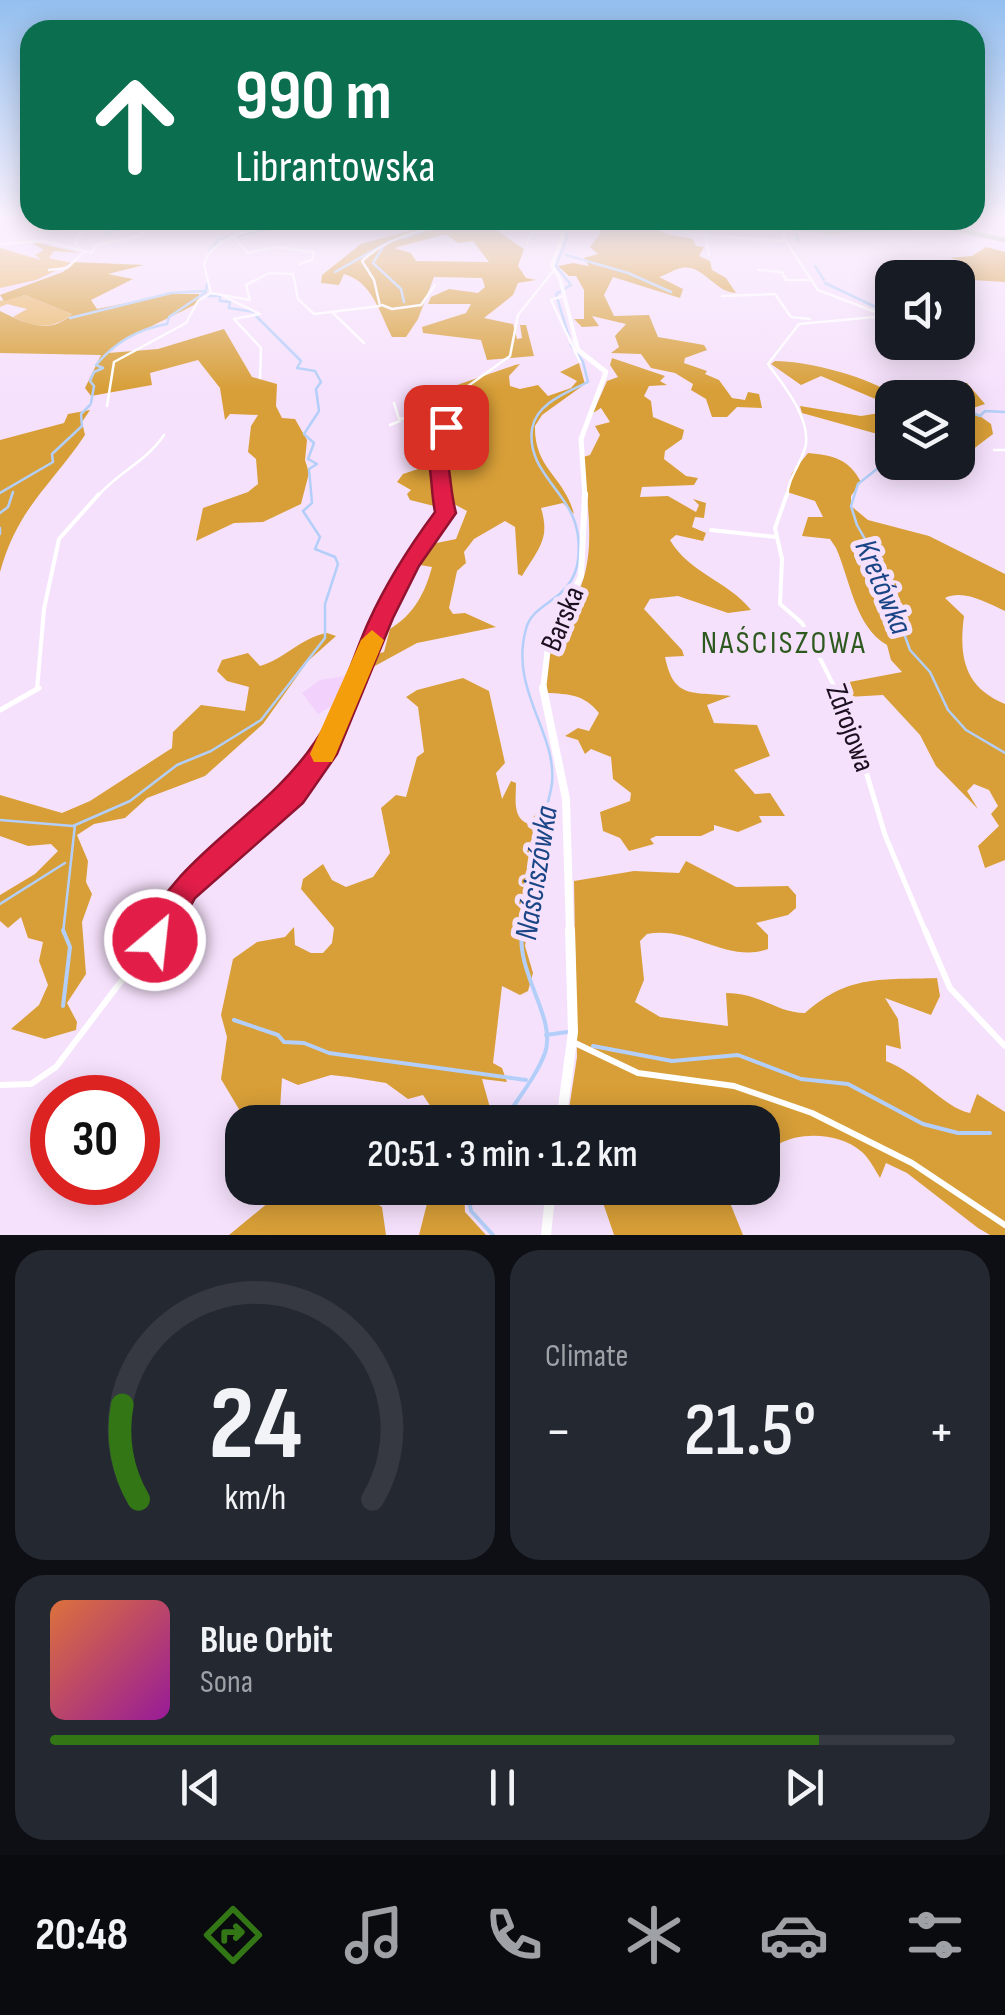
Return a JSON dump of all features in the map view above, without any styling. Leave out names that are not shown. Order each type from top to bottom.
[{"type":"street","points":[[204,275],[212,293]]},
{"type":"street","points":[[107,406],[114,362],[128,350],[186,325],[196,314],[198,301],[212,293],[250,300],[245,289],[253,280],[278,275]]},
{"type":"street","points":[[291,275],[303,306],[314,314],[424,304],[430,287],[435,285]]},
{"type":"street","points":[[368,275],[382,305]]},
{"type":"street","points":[[0,1085],[31,1084],[56,1067],[101,1004],[144,956],[185,888],[310,774],[328,746],[350,685],[410,562],[446,513],[434,438],[479,408],[469,396],[468,386],[510,356],[518,313],[548,275]]},
{"type":"street","name":"Barska","points":[[555,275],[579,352],[606,372],[581,439],[587,523],[581,576],[548,647],[542,684],[566,799],[572,1043]]},
{"type":"street","points":[[783,275],[786,280],[808,280]]},
{"type":"street","points":[[805,275],[823,294],[875,312]]},
{"type":"street","points":[[224,294],[260,314],[234,319],[261,348],[260,378]]},
{"type":"street","points":[[560,294],[551,300],[561,314],[569,351],[580,362]]},
{"type":"street","points":[[722,296],[775,294],[790,317],[820,321],[875,317]]},
{"type":"street","points":[[332,312],[364,343]]},
{"type":"street","name":"Zdrojowa","points":[[820,321],[791,328],[779,355],[768,364],[797,406],[806,443],[788,481],[788,500],[776,522],[782,559],[780,604],[802,623],[842,700],[885,835],[941,972],[958,1000],[1005,1046]]},
{"type":"street","points":[[394,403],[399,419],[404,420]]},
{"type":"street","points":[[390,425],[424,412],[454,411],[460,413],[458,422]]},
{"type":"street","points":[[0,710],[36,694],[39,687],[44,609],[59,540],[109,483],[150,456],[164,435]]},
{"type":"street","points":[[994,450],[1005,450]]},
{"type":"street","points":[[711,530],[776,537]]},
{"type":"street","points":[[563,1105],[572,1043],[617,1065],[680,1082],[740,1088],[862,1135],[947,1183],[1005,1225]]},
{"type":"street","points":[[546,1235],[549,1205]]},
{"type":"shaded area","points":[[0,275],[47,275],[36,280],[0,288]]},
{"type":"shaded area","points":[[56,275],[111,275],[133,279],[91,300],[97,309],[171,294],[199,294],[199,302],[108,353],[158,349],[224,329],[252,377],[277,384],[276,406],[282,418],[295,419],[307,440],[305,460],[309,473],[301,504],[263,522],[234,523],[196,541],[203,508],[248,492],[258,484],[256,459],[248,452],[251,426],[258,415],[230,414],[225,420],[220,388],[198,360],[150,373],[152,385],[91,396],[85,388],[101,355],[0,353],[0,311],[46,326],[72,314],[25,295],[4,301],[0,295]]},
{"type":"shaded area","points":[[322,275],[344,275],[339,285],[321,283]]},
{"type":"shaded area","points":[[346,275],[524,275],[536,280],[518,283],[513,295],[484,318],[513,324],[517,339],[522,338],[520,325],[526,325],[534,356],[487,360],[481,340],[423,333],[422,327],[466,313],[471,304],[428,304],[431,297],[449,289],[478,293],[485,287],[482,278],[434,277],[418,319],[406,337],[392,337],[374,299]]},
{"type":"shaded area","points":[[665,275],[659,277],[683,289],[680,298],[613,277],[604,295],[614,316],[649,315],[658,337],[704,345],[707,350],[685,358],[684,363],[707,371],[705,374],[719,380],[732,398],[745,400],[748,392],[759,394],[762,408],[737,407],[727,417],[712,417],[706,399],[691,390],[693,384],[675,373],[651,368],[641,354],[611,353],[619,347],[615,336],[626,324],[592,316],[599,326],[582,327],[574,319],[584,319],[584,290],[576,276],[569,276]]},
{"type":"shaded area","points":[[704,275],[720,275],[736,293],[722,289]]},
{"type":"shaded area","points":[[975,275],[1005,275],[1005,282],[975,280]]},
{"type":"shaded area","points":[[25,295],[72,314],[58,323],[36,325],[13,317],[27,309],[7,304],[0,307],[0,301]]},
{"type":"shaded area","points":[[612,358],[665,376],[660,381],[667,385],[649,386],[644,396],[651,401],[653,417],[684,430],[682,439],[665,451],[664,459],[686,476],[698,478],[694,485],[642,487],[640,497],[668,496],[696,512],[699,505],[693,499],[706,503],[704,518],[695,517],[692,527],[706,533],[703,541],[676,535],[670,540],[687,561],[751,610],[728,613],[678,596],[650,599],[644,609],[682,650],[684,656],[665,657],[680,687],[695,693],[731,696],[707,705],[714,723],[757,725],[770,756],[734,770],[755,794],[770,793],[785,816],[759,816],[762,822],[738,832],[714,825],[714,830],[701,836],[656,836],[650,839],[654,844],[629,851],[620,838],[603,831],[600,812],[630,801],[631,793],[613,779],[611,757],[591,749],[585,754],[578,740],[565,736],[578,728],[589,731],[599,713],[581,699],[547,693],[546,678],[552,649],[586,568],[589,520],[583,457],[590,455],[600,435],[595,426],[610,422],[601,408],[593,413],[607,381],[618,377],[610,365]]},
{"type":"shaded area","points":[[579,363],[585,384],[542,415],[535,426],[539,453],[564,490],[574,514],[563,503],[541,508],[544,535],[522,576],[518,574],[515,527],[505,521],[474,539],[464,552],[466,563],[457,571],[449,608],[453,614],[465,613],[496,627],[417,643],[362,673],[370,656],[384,652],[390,629],[406,617],[422,594],[432,567],[420,565],[419,556],[427,545],[456,539],[467,511],[452,503],[438,507],[410,500],[407,494],[411,490],[397,482],[403,474],[433,464],[425,444],[430,431],[457,416],[412,409],[431,394],[520,364],[509,376],[510,386],[520,389],[538,385],[548,396],[571,388],[577,381],[560,372]]},
{"type":"shaded area","points":[[771,364],[804,364],[871,383],[875,385],[875,399],[821,376],[801,385]]},
{"type":"shaded area","points":[[975,392],[985,404],[975,407]]},
{"type":"shaded area","points":[[800,406],[861,416],[875,414],[875,433],[802,413]]},
{"type":"shaded area","points":[[90,410],[82,422],[85,435],[16,530],[0,572],[0,440],[64,423],[68,414]]},
{"type":"shaded area","points":[[975,413],[991,424],[993,434],[975,448]]},
{"type":"shaded area","points":[[808,453],[833,457],[851,468],[861,482],[851,496],[851,506],[868,520],[929,536],[1005,574],[1005,611],[968,596],[945,598],[964,616],[962,644],[972,679],[980,689],[1005,704],[1005,860],[985,868],[978,846],[999,826],[991,814],[998,806],[989,790],[974,784],[967,791],[978,809],[936,766],[920,735],[883,695],[848,697],[844,683],[902,672],[891,660],[887,645],[860,615],[830,539],[802,536],[808,517],[823,517],[815,501],[787,492],[792,473]]},
{"type":"shaded area","points":[[327,633],[336,636],[308,661],[263,724],[205,776],[147,798],[125,818],[94,824],[77,835],[88,861],[86,882],[92,894],[82,922],[86,974],[67,1003],[77,1022],[76,1030],[45,1039],[11,1029],[39,1005],[48,985],[39,961],[43,942],[28,938],[21,917],[8,928],[0,921],[0,895],[35,874],[58,851],[51,844],[28,846],[0,836],[0,795],[62,813],[90,801],[172,748],[173,732],[201,705],[245,711],[249,687],[227,681],[217,671],[222,660],[248,653],[260,666]]},
{"type":"shaded area","points":[[350,675],[341,701],[318,714],[302,693],[320,680]]},
{"type":"shaded area","points":[[463,678],[489,691],[505,763],[496,773],[502,799],[511,781],[516,783],[516,807],[523,821],[528,824],[540,809],[549,814],[525,946],[533,973],[528,991],[520,995],[502,986],[493,1063],[502,1068],[507,1082],[482,1079],[489,1105],[430,1105],[423,1095],[408,1099],[386,1083],[331,1075],[298,1085],[282,1078],[280,1105],[236,1105],[221,1079],[227,1037],[221,1015],[233,959],[257,942],[285,937],[294,927],[295,945],[311,953],[323,953],[332,943],[334,928],[301,889],[303,879],[323,864],[332,880],[346,887],[373,877],[390,853],[381,808],[396,795],[406,797],[417,757],[424,752],[418,707],[406,697],[417,690]]},
{"type":"shaded area","points":[[686,861],[736,887],[788,886],[796,895],[796,908],[788,915],[756,923],[768,935],[768,949],[753,952],[738,952],[678,935],[647,934],[640,941],[644,980],[635,1002],[660,1017],[728,1026],[726,993],[805,1013],[836,991],[852,985],[937,978],[940,996],[931,1015],[885,998],[898,1019],[901,1049],[886,1045],[886,1061],[960,1110],[970,1113],[977,1094],[1005,1112],[1005,1235],[990,1235],[978,1228],[907,1173],[886,1163],[880,1178],[862,1152],[843,1141],[821,1136],[798,1137],[780,1144],[780,1105],[570,1105],[577,1057],[574,881],[634,871],[679,873]]},
{"type":"shaded area","points":[[265,1205],[379,1205],[386,1235],[229,1235]]},
{"type":"shaded area","points":[[427,1205],[465,1205],[465,1212],[486,1235],[419,1235]]},
{"type":"shaded area","points":[[604,1205],[731,1205],[743,1235],[614,1235]]},
{"type":"waterway","points":[[386,275],[401,289],[404,302]]},
{"type":"waterway","name":"Naściszówka","points":[[563,275],[571,285],[556,294],[569,337]]},
{"type":"waterway","points":[[632,275],[671,292]]},
{"type":"waterway","points":[[821,275],[824,280]]},
{"type":"waterway","points":[[825,283],[875,307]]},
{"type":"waterway","points":[[91,403],[94,386],[90,381],[94,372],[103,368],[96,365],[103,357],[128,338],[167,324],[169,317],[206,292],[207,284]]},
{"type":"waterway","points":[[70,318],[171,293],[204,291]]},
{"type":"waterway","points":[[207,296],[220,296],[220,301],[230,302],[229,308],[255,312]]},
{"type":"waterway","points":[[75,825],[130,801],[177,765],[211,751],[261,720],[325,638],[325,604],[338,564],[335,557],[315,549],[320,537],[303,511],[312,503],[309,469],[317,464],[308,459],[314,443],[304,434],[319,411],[316,389],[321,382],[315,371],[297,368],[301,361],[256,316]]},
{"type":"waterway","name":"Naściszówka","points":[[522,933],[534,850],[552,783],[548,746],[528,691],[522,651],[531,618],[567,586],[578,558],[574,521],[536,459],[532,429],[546,405],[588,382],[583,362],[571,345]]},
{"type":"waterway","points":[[0,493],[53,462],[52,454],[82,426],[81,414],[90,405]]},
{"type":"waterway","name":"Kretówka","points":[[975,414],[1005,412]]},
{"type":"waterway","name":"Kretówka","points":[[875,470],[858,484],[851,506],[878,562],[910,650],[930,672],[948,710],[966,730],[1005,753]]},
{"type":"waterway","points":[[0,513],[8,507],[13,492]]},
{"type":"waterway","points":[[0,528],[0,534]]},
{"type":"waterway","points":[[0,820],[75,825]]},
{"type":"waterway","points":[[63,931],[75,825]]},
{"type":"waterway","points":[[0,904],[65,863]]},
{"type":"waterway","points":[[63,931],[70,947],[63,1006]]},
{"type":"waterway","name":"Naściszówka","points":[[522,933],[525,963],[547,1035]]},
{"type":"waterway","points":[[234,1020],[278,1035],[284,1042],[304,1043],[329,1053],[526,1080]]},
{"type":"waterway","points":[[547,1035],[567,1032]]},
{"type":"waterway","name":"Naściszówka","points":[[514,1105],[545,1053],[547,1035]]},
{"type":"waterway","points":[[593,1046],[672,1061],[738,1055],[801,1079],[848,1084],[923,1124],[958,1133],[990,1133]]},
{"type":"waterway","name":"Naściszówka","points":[[470,1205],[493,1235]]},
{"type":"slow traffic","points":[[323,754],[372,640]]},
{"type":"district","name":"NAŚCISZOWA","points":[[784,643]]},
{"type":"route","points":[[155,940],[185,888],[293,794],[328,746],[350,685],[381,618],[410,562],[446,513],[440,488],[442,465],[432,449],[434,438],[446,427]]}]
